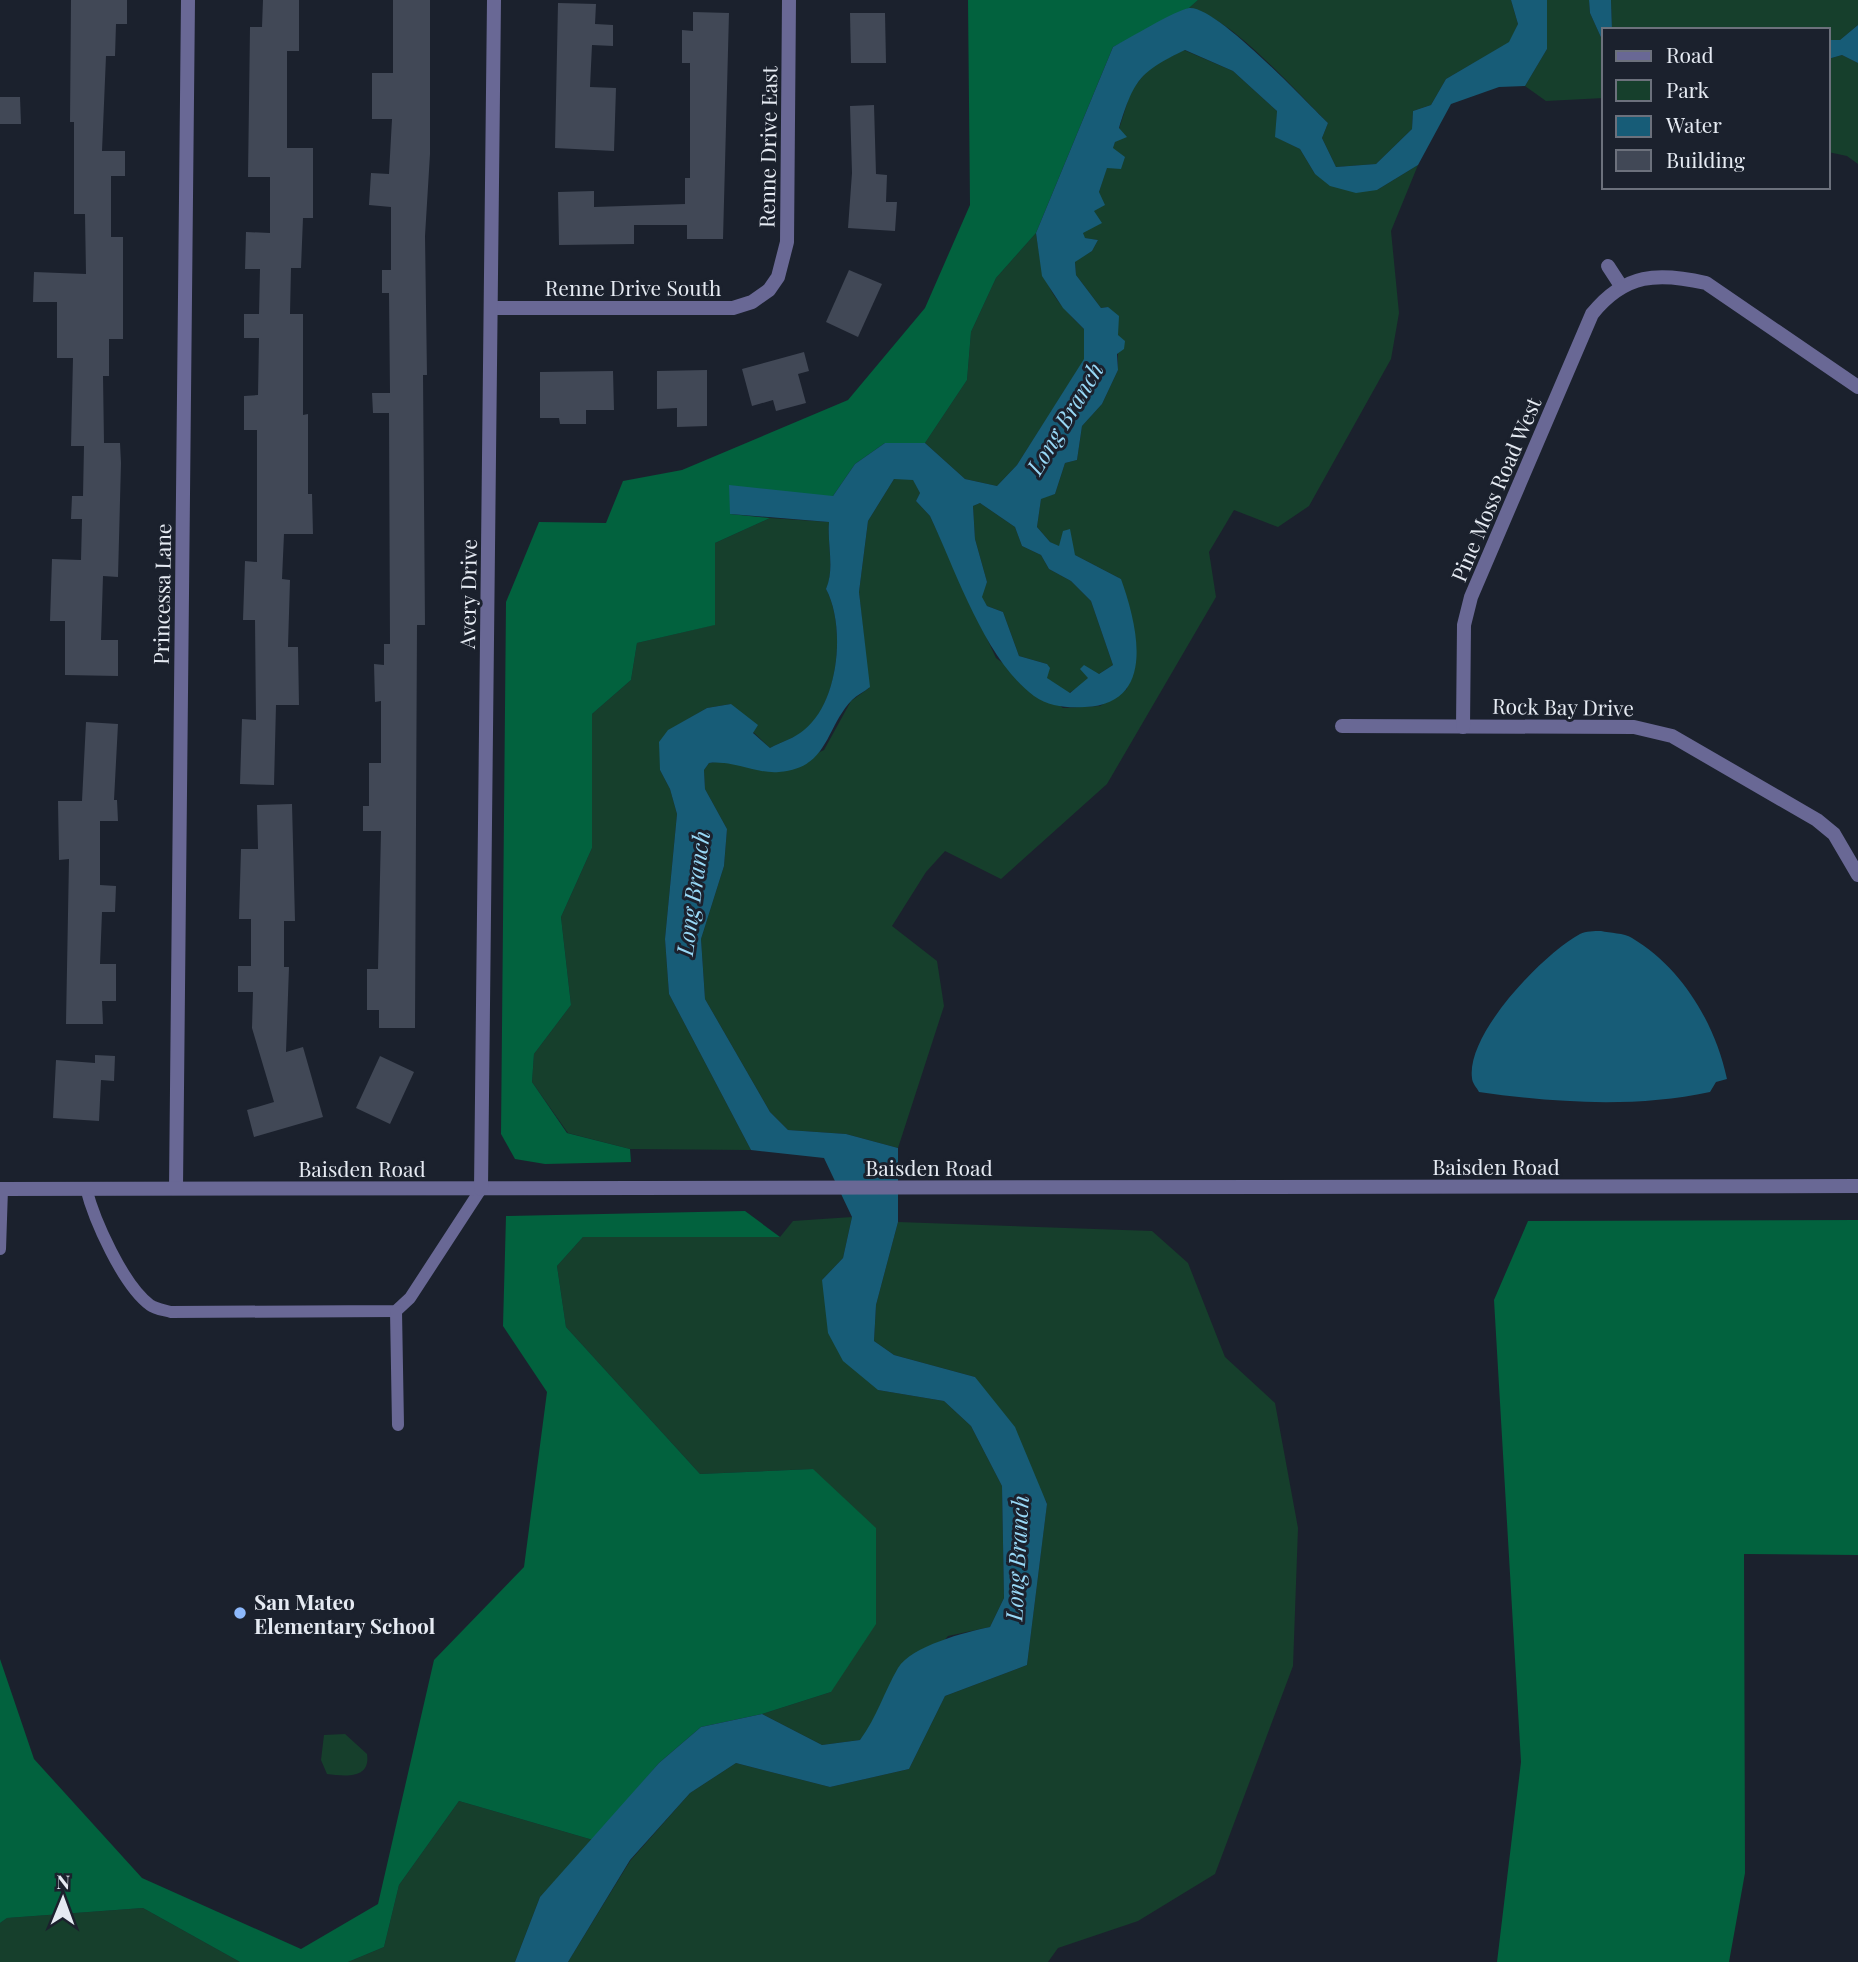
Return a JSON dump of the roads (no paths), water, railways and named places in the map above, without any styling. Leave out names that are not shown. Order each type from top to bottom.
[{"type":"street","name":"Princessa Lane","points":[[176,1188],[188,0]]},
{"type":"street","name":"Avery Drive","points":[[481,1189],[494,0]]},
{"type":"street","name":"Renne Drive East","points":[[769,290],[781,268],[787,242],[789,0]]},
{"type":"street","points":[[1608,266],[1621,286],[1646,277],[1678,276],[1706,283],[1858,387]]},
{"type":"street","name":"Pine Moss Road West","points":[[1463,727],[1464,625],[1471,597],[1592,314],[1605,298],[1621,286]]},
{"type":"street","name":"Renne Drive South","points":[[491,307],[714,309],[752,302],[769,290]]},
{"type":"street","name":"Rock Bay Drive","points":[[1342,726],[1634,727],[1672,736],[1816,820],[1834,834],[1858,875]]},
{"type":"street","name":"Baisden Road","points":[[1,1189],[1858,1186]]},
{"type":"lane","points":[[86,1188],[94,1219],[117,1260],[151,1306],[171,1312],[396,1311],[410,1297],[481,1189]]},
{"type":"lane","points":[[0,1249],[1,1189]]},
{"type":"lane","points":[[396,1311],[398,1425]]},
{"type":"water","name":"Long Branch","points":[[1511,0],[1547,0],[1547,49],[1525,86],[1499,87],[1451,104],[1418,165],[1377,190],[1356,193],[1330,186],[1315,174],[1300,149],[1275,137],[1277,111],[1233,71],[1185,50],[1157,65],[1140,79],[1134,88],[1119,128],[1127,137],[1115,142],[1113,148],[1125,157],[1121,169],[1107,168],[1099,192],[1105,205],[1094,211],[1102,223],[1083,233],[1085,238],[1098,240],[1092,251],[1075,262],[1076,275],[1101,308],[1108,307],[1119,316],[1118,335],[1125,341],[1124,349],[1117,354],[1118,370],[1102,404],[1082,426],[1077,460],[1065,463],[1055,494],[1041,499],[1037,527],[1050,542],[1059,546],[1063,531],[1070,529],[1075,555],[1121,579],[1136,638],[1133,677],[1124,692],[1108,702],[1085,707],[1052,705],[1034,696],[1017,680],[986,638],[930,516],[916,501],[920,493],[913,480],[894,479],[868,521],[859,592],[870,687],[852,700],[843,711],[824,745],[808,763],[779,772],[718,763],[709,763],[704,770],[705,789],[727,829],[724,866],[701,939],[705,999],[770,1112],[788,1130],[846,1134],[898,1148],[898,1222],[876,1305],[874,1341],[894,1355],[975,1377],[1015,1427],[1047,1504],[1027,1665],[945,1696],[909,1769],[830,1787],[736,1763],[690,1793],[630,1860],[568,1962],[515,1962],[540,1897],[659,1763],[701,1727],[762,1714],[822,1745],[860,1740],[898,1668],[905,1660],[940,1641],[990,1627],[1004,1598],[1002,1486],[971,1426],[944,1401],[878,1390],[843,1361],[828,1333],[822,1280],[843,1258],[852,1217],[824,1158],[751,1150],[669,994],[665,939],[677,814],[670,789],[660,770],[659,742],[668,730],[707,708],[731,704],[758,725],[753,733],[770,748],[800,733],[816,718],[832,683],[836,663],[836,623],[826,589],[830,565],[829,522],[730,514],[729,485],[833,496],[855,464],[885,443],[925,443],[965,479],[997,486],[1017,465],[1084,359],[1084,329],[1063,308],[1042,276],[1036,233],[1113,47],[1183,10],[1189,8],[1202,11],[1239,38],[1328,123],[1322,138],[1336,167],[1376,164],[1412,129],[1413,111],[1431,105],[1446,79],[1509,42],[1518,24]],"holes":[[[980,503],[1015,527],[1022,546],[1041,555],[1049,569],[1071,581],[1091,601],[1113,665],[1099,674],[1084,665],[1080,669],[1088,678],[1070,693],[1047,678],[1050,668],[1047,664],[1019,656],[1003,612],[987,606],[982,597],[987,582],[975,539],[973,506]]]},
{"type":"water","points":[[1589,0],[1611,0],[1612,28],[1602,28],[1602,40],[1590,13]]},
{"type":"water","points":[[1858,25],[1858,63],[1842,55],[1830,58],[1830,40],[1840,40]]},
{"type":"water","points":[[1601,931],[1632,938],[1650,950],[1681,981],[1705,1018],[1722,1058],[1727,1079],[1716,1082],[1710,1092],[1624,1102],[1537,1099],[1479,1092],[1472,1080],[1473,1060],[1494,1018],[1528,977],[1564,944],[1582,933]]},
{"type":"place","name":"San Mateo Elementary School","points":[[240,1613]]}]
